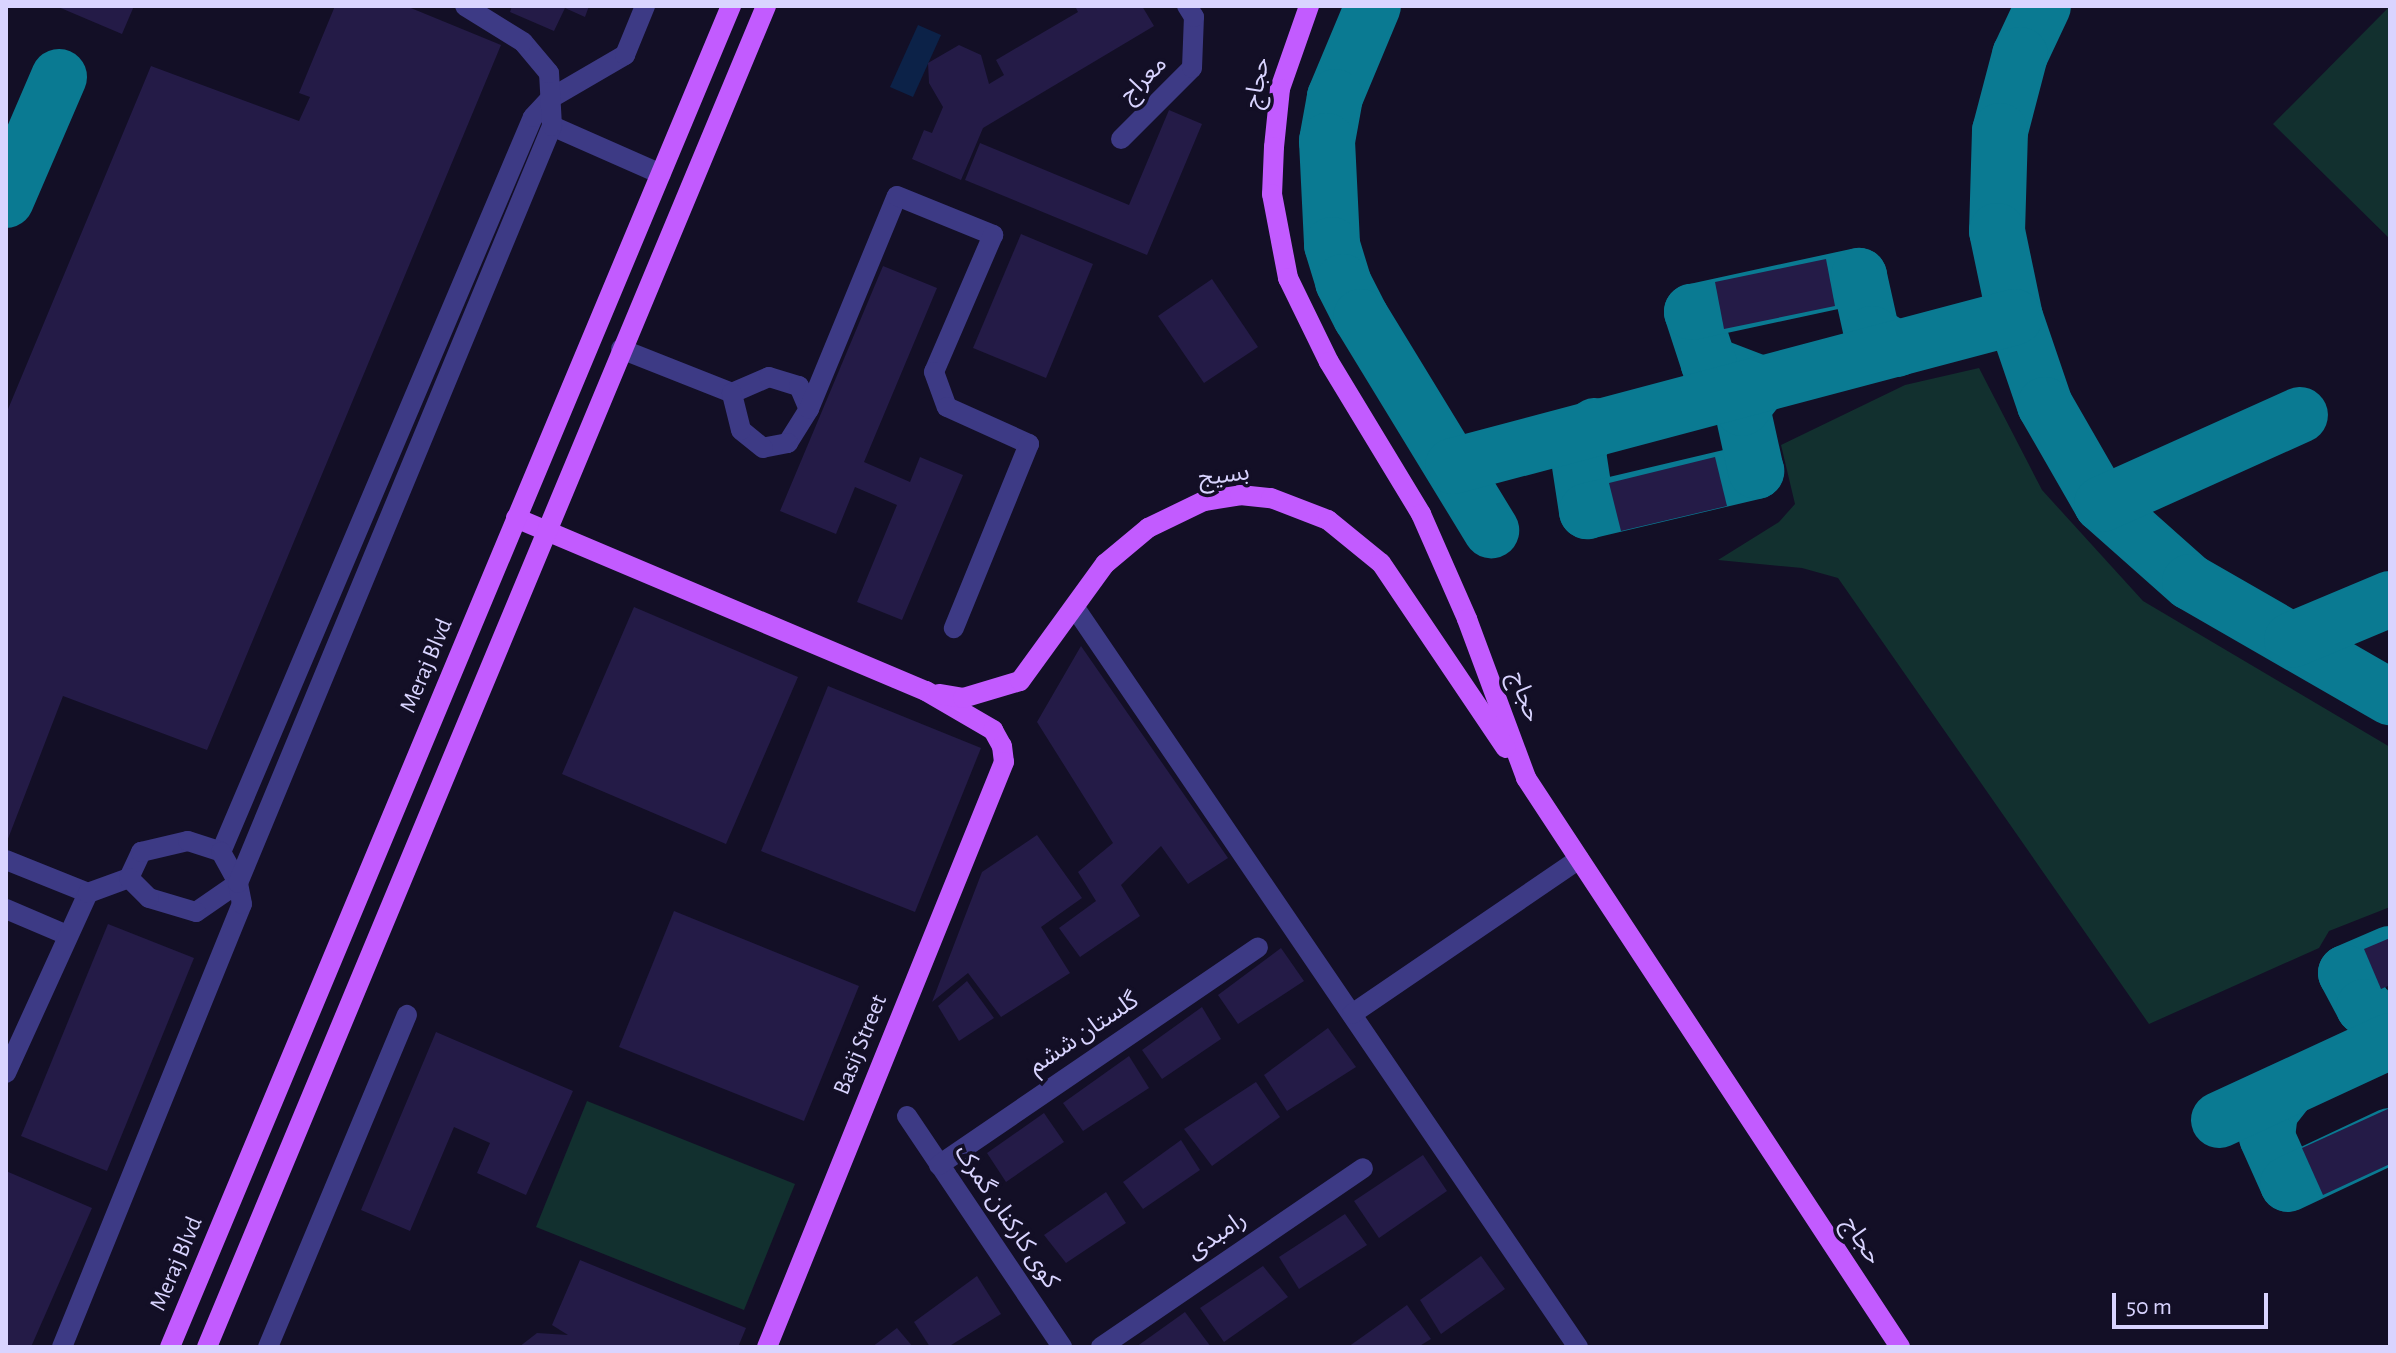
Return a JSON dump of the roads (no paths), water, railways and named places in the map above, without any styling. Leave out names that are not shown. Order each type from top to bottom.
[{"type":"main road","name":"Meraj Blvd","points":[[170,1347],[731,6]]},
{"type":"main road","points":[[207,1347],[766,6]]},
{"type":"main road","name":"حجاج","points":[[1309,6],[1280,89],[1274,147],[1272,194],[1288,278],[1329,362],[1421,514],[1467,619],[1526,778],[1900,1347]]},
{"type":"main road","points":[[661,174],[689,185]]},
{"type":"main road","name":"بسیج","points":[[926,691],[963,698],[1020,681],[1105,564],[1175,513],[1240,495],[1300,507],[1341,529],[1381,563],[1526,778]]},
{"type":"main road","points":[[516,518],[926,691]]},
{"type":"main road","name":"Basij Street","points":[[767,1347],[1004,762],[993,730],[926,691]]},
{"type":"street","points":[[129,878],[149,898],[196,912],[238,883],[552,126],[549,73],[523,42],[465,6]]},
{"type":"street","points":[[221,852],[533,117],[551,98],[625,55],[645,6]]},
{"type":"street","name":"معراج","points":[[1121,139],[1192,68],[1194,17],[1187,6]]},
{"type":"street","points":[[552,126],[661,174]]},
{"type":"street","points":[[732,393],[741,430],[763,448],[788,443],[809,409],[897,196],[993,235],[934,372],[947,407],[1029,444],[954,628]]},
{"type":"street","points":[[621,349],[732,393],[769,377],[799,386],[809,409]]},
{"type":"street","points":[[1075,608],[1578,1347]]},
{"type":"street","points":[[6,860],[88,893],[129,878],[141,852],[167,843],[188,841],[221,852],[238,883],[242,904],[62,1347]]},
{"type":"street","points":[[1352,1014],[1579,859]]},
{"type":"street","points":[[6,1073],[88,893]]},
{"type":"street","points":[[6,909],[67,935]]},
{"type":"street","name":"گلستان ششم","points":[[939,1165],[1258,947]]},
{"type":"street","points":[[268,1347],[407,1015]]},
{"type":"street","name":"کوی کارکنان گمرک","points":[[907,1116],[1062,1347]]},
{"type":"street","name":"رامبدی","points":[[1101,1347],[1363,1168]]},
{"type":"water","points":[[918,25],[941,35],[913,97],[890,87]]}]
